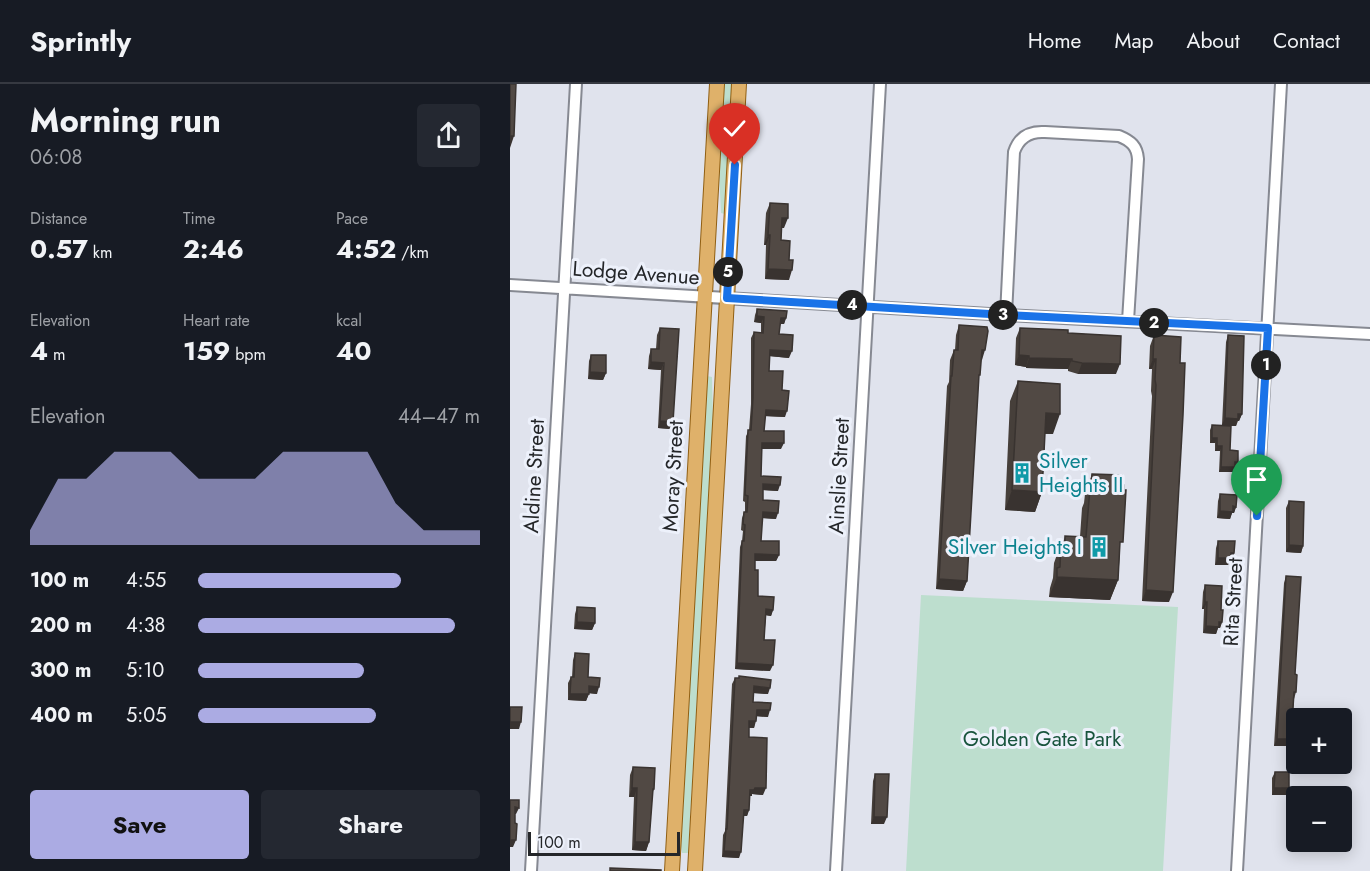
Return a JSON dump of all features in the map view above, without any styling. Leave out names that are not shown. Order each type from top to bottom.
[{"type":"main road","name":"Moray Street","points":[[672,871],[717,84]]},
{"type":"main road","name":"Moray Street","points":[[695,871],[739,84]]},
{"type":"street","name":"Aldine Street","points":[[531,871],[576,84]]},
{"type":"street","name":"Ainslie Street","points":[[836,871],[880,84]]},
{"type":"street","name":"Rita Street","points":[[1237,871],[1281,84]]},
{"type":"street","points":[[1006,315],[1013,161],[1016,145],[1025,135],[1037,132],[1077,133],[1119,136],[1134,145],[1137,151],[1138,171],[1128,321]]},
{"type":"street","name":"Lodge Avenue","points":[[510,285],[1370,334]]},
{"type":"green space","points":[[724,84],[732,84],[725,214],[721,213],[719,171]]},
{"type":"green space","points":[[707,376],[712,377],[713,421],[688,853],[682,853],[681,846]]},
{"type":"green space","name":"Golden Gate Park","points":[[921,595],[1178,607],[1163,871],[906,871]]},
{"type":"building","points":[[510,84],[516,84],[514,136],[510,136]]},
{"type":"building","points":[[770,203],[788,204],[788,218],[782,218],[781,240],[790,241],[789,260],[793,260],[792,270],[768,269]]},
{"type":"building","points":[[757,309],[787,311],[786,318],[781,318],[779,334],[793,335],[792,351],[770,350],[769,371],[783,371],[782,390],[789,391],[787,411],[766,410],[764,431],[784,431],[784,443],[762,443],[761,476],[781,477],[780,485],[763,484],[763,500],[779,501],[778,513],[763,512],[761,541],[779,541],[779,555],[755,554],[755,570],[758,570],[758,596],[774,597],[773,610],[766,609],[764,640],[775,640],[773,665],[737,663],[742,541],[744,541],[745,525],[743,524],[744,512],[747,512],[748,496],[745,495],[748,430],[751,430],[753,398],[754,332],[763,333],[764,317],[757,316]]},
{"type":"building","points":[[959,325],[987,327],[988,331],[985,350],[982,350],[979,375],[967,581],[939,579],[951,376],[954,350],[958,350]]},
{"type":"building","points":[[660,328],[679,329],[673,422],[660,421],[664,363],[651,362],[651,349],[659,349]]},
{"type":"building","points":[[1020,328],[1121,336],[1120,364],[1082,363],[1072,361],[1072,359],[1029,358],[1029,356],[1019,355]]},
{"type":"building","points":[[1154,335],[1181,337],[1180,363],[1185,363],[1173,592],[1146,590],[1156,385],[1156,359],[1153,359]]},
{"type":"building","points":[[1228,335],[1244,336],[1242,414],[1238,414],[1238,419],[1225,418]]},
{"type":"building","points":[[591,355],[606,355],[606,373],[590,372]]},
{"type":"building","points":[[1018,381],[1060,384],[1060,414],[1046,413],[1042,492],[1012,490]]},
{"type":"building","points":[[1212,425],[1231,426],[1230,450],[1238,451],[1238,462],[1235,462],[1235,467],[1221,467],[1222,446],[1217,446],[1217,438],[1212,438]]},
{"type":"building","name":"Silver Heights I","points":[[1092,474],[1122,475],[1122,485],[1126,490],[1118,580],[1057,577],[1057,568],[1060,567],[1061,543],[1065,543],[1065,536],[1086,537]]},
{"type":"building","points":[[1220,494],[1237,495],[1233,512],[1220,511]]},
{"type":"building","points":[[1289,501],[1304,502],[1303,546],[1289,545]]},
{"type":"building","points":[[1218,541],[1235,541],[1231,558],[1218,558]]},
{"type":"building","points":[[1286,576],[1301,577],[1296,692],[1294,692],[1293,708],[1286,708],[1286,739],[1277,739]]},
{"type":"building","points":[[1205,585],[1222,586],[1221,610],[1223,610],[1219,627],[1206,626]]},
{"type":"building","points":[[577,607],[595,608],[595,623],[577,622]]},
{"type":"building","points":[[575,653],[589,654],[588,677],[600,678],[599,687],[589,686],[589,694],[570,694],[571,677],[574,677]]},
{"type":"building","points":[[739,676],[771,680],[770,688],[754,686],[753,702],[771,703],[770,710],[757,710],[756,721],[749,721],[749,737],[767,738],[766,788],[750,790],[749,810],[744,810],[741,852],[724,851],[735,678]]},
{"type":"building","points":[[510,707],[522,707],[521,722],[510,722]]},
{"type":"building","points":[[633,767],[655,768],[649,842],[635,842],[637,788],[632,788]]},
{"type":"building","points":[[1275,772],[1289,774],[1289,786],[1274,788]]},
{"type":"building","points":[[875,774],[889,774],[887,817],[874,817]]},
{"type":"building","points":[[510,800],[519,800],[519,808],[515,807],[516,840],[510,840]]},
{"type":"building","points":[[610,868],[661,870],[661,871],[610,871]]},
{"type":"place","name":"Silver Heights II","points":[[1022,473]]},
{"type":"place","name":"Silver Heights I","points":[[1099,547]]},
{"type":"route","points":[[735,165],[727,298],[1268,328],[1257,516]]}]
